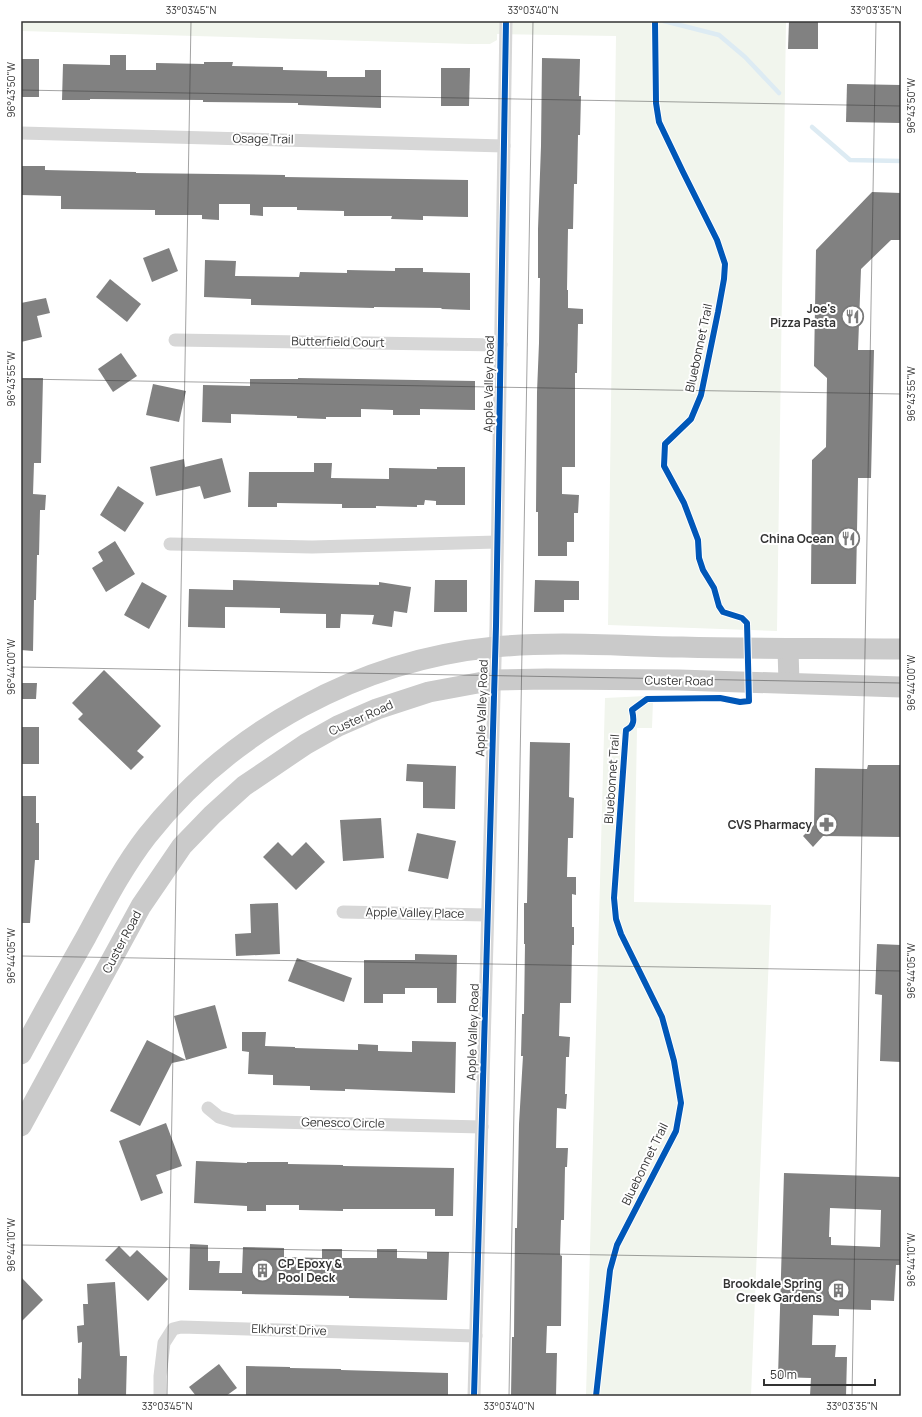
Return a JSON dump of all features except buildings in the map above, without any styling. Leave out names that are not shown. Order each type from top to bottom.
[{"type":"main road","points":[[21,1054],[112,889],[146,837],[166,814],[221,761],[250,739],[285,716],[329,693],[361,679],[404,664],[472,650],[495,647],[558,645],[901,649]]},
{"type":"main road","points":[[788,648],[789,683]]},
{"type":"main road","name":"Custer Road","points":[[21,1126],[141,906],[182,846],[212,815],[244,786],[306,744],[338,726],[377,709],[429,692],[494,680],[546,679],[789,683],[901,687]]},
{"type":"main road","points":[[221,761],[244,786]]},
{"type":"street","name":"Apple Valley Road","points":[[474,1396],[495,647],[506,21]]},
{"type":"street","name":"Osage Trail","points":[[21,133],[504,146]]},
{"type":"street","name":"Butterfield Court","points":[[176,340],[501,344]]},
{"type":"street","points":[[170,544],[312,546],[497,542]]},
{"type":"street","name":"Apple Valley Place","points":[[343,912],[487,915]]},
{"type":"street","name":"Genesco Circle","points":[[208,1108],[219,1117],[233,1121],[482,1127]]},
{"type":"street","name":"Elkhurst Drive","points":[[160,1396],[160,1376],[164,1343],[173,1329],[181,1327],[476,1336]]},
{"type":"shaded area","points":[[21,21],[786,21],[777,631],[608,625],[616,36],[497,34],[497,40],[490,44],[470,44],[21,31]]},
{"type":"shaded area","points":[[646,696],[653,701],[652,728],[637,728],[634,902],[771,905],[751,1396],[586,1396],[605,698]]},
{"type":"waterway","points":[[664,21],[719,35],[745,57],[779,93]]},
{"type":"waterway","points":[[812,127],[850,160],[901,161]]},
{"type":"cycle path","points":[[474,1396],[496,626],[506,21]]},
{"type":"cycle path","name":"Bluebonnet Trail","points":[[596,1396],[610,1270],[617,1245],[676,1131],[681,1103],[674,1061],[662,1017],[621,934],[616,919],[614,898],[626,730],[633,722],[632,710],[647,699],[720,698],[740,702],[749,701],[747,623],[742,618],[723,612],[719,606],[714,588],[703,570],[699,558],[698,540],[684,503],[664,466],[665,444],[691,419],[701,395],[718,312],[725,264],[717,240],[659,122],[656,103],[655,21]]},
{"type":"place","name":"Joe's Pizza Pasta","points":[[852,316]]},
{"type":"place","name":"China Ocean","points":[[849,539]]},
{"type":"place","name":"CVS Pharmacy","points":[[827,825]]},
{"type":"place","name":"CP Epoxy & Pool Deck","points":[[263,1271]]},
{"type":"place","name":"Brookdale Spring Creek Gardens","points":[[838,1291]]}]
